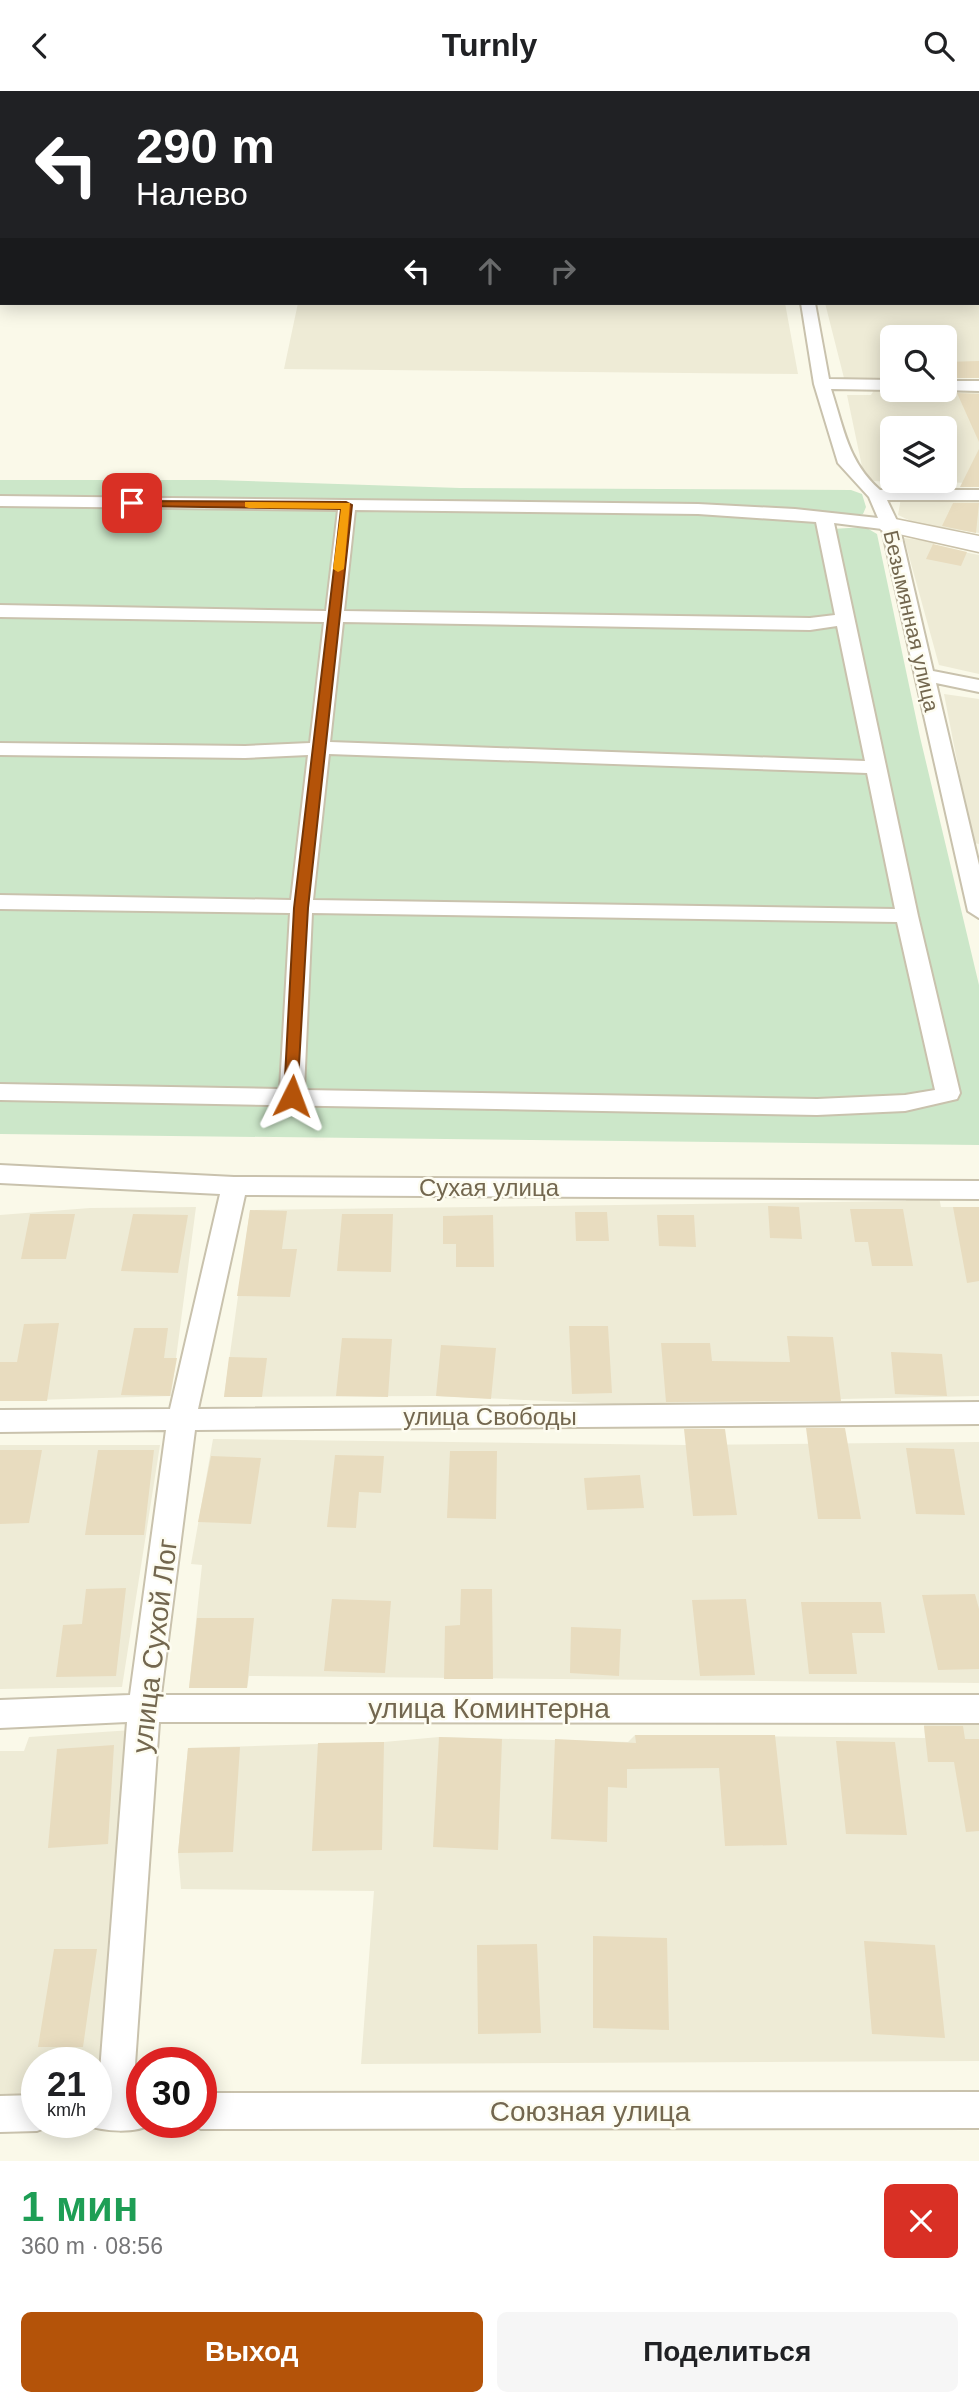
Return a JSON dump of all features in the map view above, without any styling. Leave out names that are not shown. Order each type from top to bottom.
[{"type":"street","name":"Безымянная улица","points":[[808,305],[822,384],[846,463],[876,495],[890,525],[924,674],[972,861],[979,911]]},
{"type":"street","points":[[822,384],[880,385]]},
{"type":"street","points":[[957,386],[979,386]]},
{"type":"street","points":[[876,495],[979,495]]},
{"type":"street","points":[[0,501],[557,507],[824,517],[890,525],[979,544]]},
{"type":"street","points":[[292,1096],[301,908],[346,505]]},
{"type":"street","points":[[0,1092],[817,1107],[905,1103],[944,1097],[948,1093],[906,916],[824,517]]},
{"type":"street","points":[[0,611],[810,624],[844,619]]},
{"type":"street","points":[[924,674],[979,686]]},
{"type":"street","points":[[0,749],[245,752],[320,748],[875,767]]},
{"type":"street","points":[[0,902],[906,916]]},
{"type":"street","name":"Сухая улица","points":[[0,1174],[234,1186],[979,1190]]},
{"type":"street","name":"улица Сухой Лог","points":[[117,2111],[144,1708],[182,1419],[234,1186]]},
{"type":"street","name":"улица Свободы","points":[[0,1421],[979,1413]]},
{"type":"street","name":"улица Коминтерна","points":[[0,1714],[144,1708],[979,1709]]},
{"type":"street","name":"Союзная улица","points":[[217,2111],[979,2110]]},
{"type":"street","points":[[0,2114],[21,2113]]},
{"type":"shaded area","points":[[298,305],[785,305],[798,374],[284,369]]},
{"type":"shaded area","points":[[826,305],[979,305],[979,375],[957,376],[957,325],[880,325],[880,378],[844,378]]},
{"type":"shaded area","points":[[874,390],[880,390],[880,402],[957,402],[957,390],[979,390],[979,483],[957,483],[957,416],[880,416],[880,481],[865,481],[847,395],[871,395]]},
{"type":"shaded area","points":[[901,498],[979,500],[979,533],[917,524],[898,515]]},
{"type":"shaded area","points":[[904,538],[935,542],[933,546],[979,555],[979,674],[939,665]]},
{"type":"shaded area","points":[[944,694],[979,699],[979,844],[973,843]]},
{"type":"shaded area","points":[[905,1197],[939,1197],[941,1207],[979,1207],[979,1396],[613,1404],[436,1396],[224,1397],[250,1210],[906,1201]]},
{"type":"shaded area","points":[[196,1207],[171,1396],[0,1401],[0,1215],[90,1208]]},
{"type":"shaded area","points":[[213,1439],[685,1445],[979,1442],[979,1683],[249,1676],[247,1688],[189,1688],[202,1565],[191,1564]]},
{"type":"shaded area","points":[[0,1445],[160,1445],[122,1687],[0,1689]]},
{"type":"shaded area","points":[[924,1724],[979,1724],[979,2061],[361,2064],[374,1891],[181,1889],[178,1853],[188,1748],[384,1742],[439,1737],[628,1742],[635,1735],[925,1738]]},
{"type":"shaded area","points":[[132,1730],[101,2047],[21,2047],[21,2094],[0,2095],[0,1751],[24,1751],[29,1737]]},
{"type":"green space","points":[[0,480],[216,480],[460,488],[851,490],[862,494],[866,507],[863,514],[836,514],[832,529],[865,527],[877,534],[920,737],[979,985],[979,1145],[0,1134]]},
{"type":"building","points":[[979,361],[979,378],[957,378],[957,362]]},
{"type":"building","points":[[957,393],[979,394],[979,442]]},
{"type":"building","points":[[979,449],[979,487],[960,487]]},
{"type":"building","points":[[953,503],[979,503],[976,533],[942,526]]},
{"type":"building","points":[[933,544],[967,552],[961,566],[926,559]]},
{"type":"building","points":[[768,1206],[799,1207],[802,1239],[770,1238]]},
{"type":"building","points":[[953,1207],[979,1207],[979,1281],[967,1283]]},
{"type":"building","points":[[850,1209],[903,1209],[913,1266],[872,1266],[868,1242],[855,1242]]},
{"type":"building","points":[[250,1210],[287,1211],[282,1249],[297,1249],[290,1297],[237,1296]]},
{"type":"building","points":[[575,1212],[607,1212],[609,1241],[576,1241]]},
{"type":"building","points":[[30,1214],[75,1214],[66,1259],[21,1259]]},
{"type":"building","points":[[133,1214],[188,1215],[178,1273],[121,1271]]},
{"type":"building","points":[[342,1214],[393,1214],[391,1272],[337,1271]]},
{"type":"building","points":[[493,1215],[494,1267],[456,1267],[456,1244],[443,1244],[443,1216]]},
{"type":"building","points":[[657,1215],[694,1215],[696,1247],[659,1246]]},
{"type":"building","points":[[59,1323],[47,1401],[0,1401],[0,1362],[17,1362],[24,1324]]},
{"type":"building","points":[[569,1326],[608,1326],[612,1393],[572,1394]]},
{"type":"building","points":[[134,1328],[168,1328],[164,1358],[177,1358],[170,1396],[121,1395]]},
{"type":"building","points":[[787,1336],[833,1337],[841,1401],[666,1402],[661,1343],[710,1343],[712,1361],[790,1362]]},
{"type":"building","points":[[342,1338],[392,1339],[388,1397],[336,1396]]},
{"type":"building","points":[[441,1345],[496,1348],[491,1399],[436,1396]]},
{"type":"building","points":[[891,1352],[942,1354],[947,1396],[895,1394]]},
{"type":"building","points":[[229,1357],[267,1358],[262,1397],[224,1397]]},
{"type":"building","points":[[806,1428],[845,1428],[861,1519],[818,1519]]},
{"type":"building","points":[[684,1429],[725,1429],[737,1515],[693,1516]]},
{"type":"building","points":[[906,1448],[954,1449],[965,1515],[916,1514]]},
{"type":"building","points":[[0,1450],[42,1450],[29,1523],[0,1524]]},
{"type":"building","points":[[98,1450],[154,1450],[144,1535],[85,1535]]},
{"type":"building","points":[[450,1451],[497,1451],[496,1519],[447,1518]]},
{"type":"building","points":[[335,1455],[384,1456],[381,1493],[359,1492],[356,1528],[327,1527]]},
{"type":"building","points":[[211,1456],[261,1458],[251,1524],[198,1522]]},
{"type":"building","points":[[640,1475],[644,1508],[587,1510],[584,1478]]},
{"type":"building","points":[[126,1588],[116,1676],[56,1677],[63,1625],[82,1624],[86,1589]]},
{"type":"building","points":[[461,1589],[492,1589],[493,1679],[444,1679],[445,1626],[460,1625]]},
{"type":"building","points":[[975,1594],[979,1609],[979,1669],[938,1670],[922,1595]]},
{"type":"building","points":[[332,1599],[391,1601],[385,1673],[324,1671]]},
{"type":"building","points":[[746,1599],[755,1675],[700,1676],[692,1600]]},
{"type":"building","points":[[801,1602],[881,1602],[885,1633],[852,1633],[857,1674],[809,1674]]},
{"type":"building","points":[[197,1618],[254,1618],[247,1688],[189,1688]]},
{"type":"building","points":[[571,1627],[621,1629],[619,1676],[570,1673]]},
{"type":"building","points":[[924,1726],[963,1726],[965,1739],[979,1739],[979,1831],[966,1832],[954,1762],[928,1762]]},
{"type":"building","points":[[635,1735],[775,1735],[787,1845],[725,1846],[719,1768],[627,1769],[627,1788],[608,1787],[607,1842],[551,1839],[555,1739],[636,1743]]},
{"type":"building","points":[[439,1737],[502,1739],[498,1850],[433,1847]]},
{"type":"building","points":[[836,1741],[895,1742],[907,1835],[846,1834]]},
{"type":"building","points":[[384,1742],[382,1850],[312,1851],[318,1743]]},
{"type":"building","points":[[114,1745],[108,1844],[48,1848],[57,1749]]},
{"type":"building","points":[[240,1747],[233,1852],[178,1853],[188,1748]]},
{"type":"building","points":[[593,1936],[667,1938],[669,2030],[593,2028]]},
{"type":"building","points":[[864,1941],[935,1945],[945,2038],[872,2034]]},
{"type":"building","points":[[537,1944],[541,2033],[478,2034],[477,1945]]},
{"type":"building","points":[[54,1949],[97,1949],[83,2047],[38,2047]]},
{"type":"slow traffic","points":[[249,504],[346,505],[338,569]]},
{"type":"route","points":[[132,503],[346,505],[301,908],[292,1096]]}]
